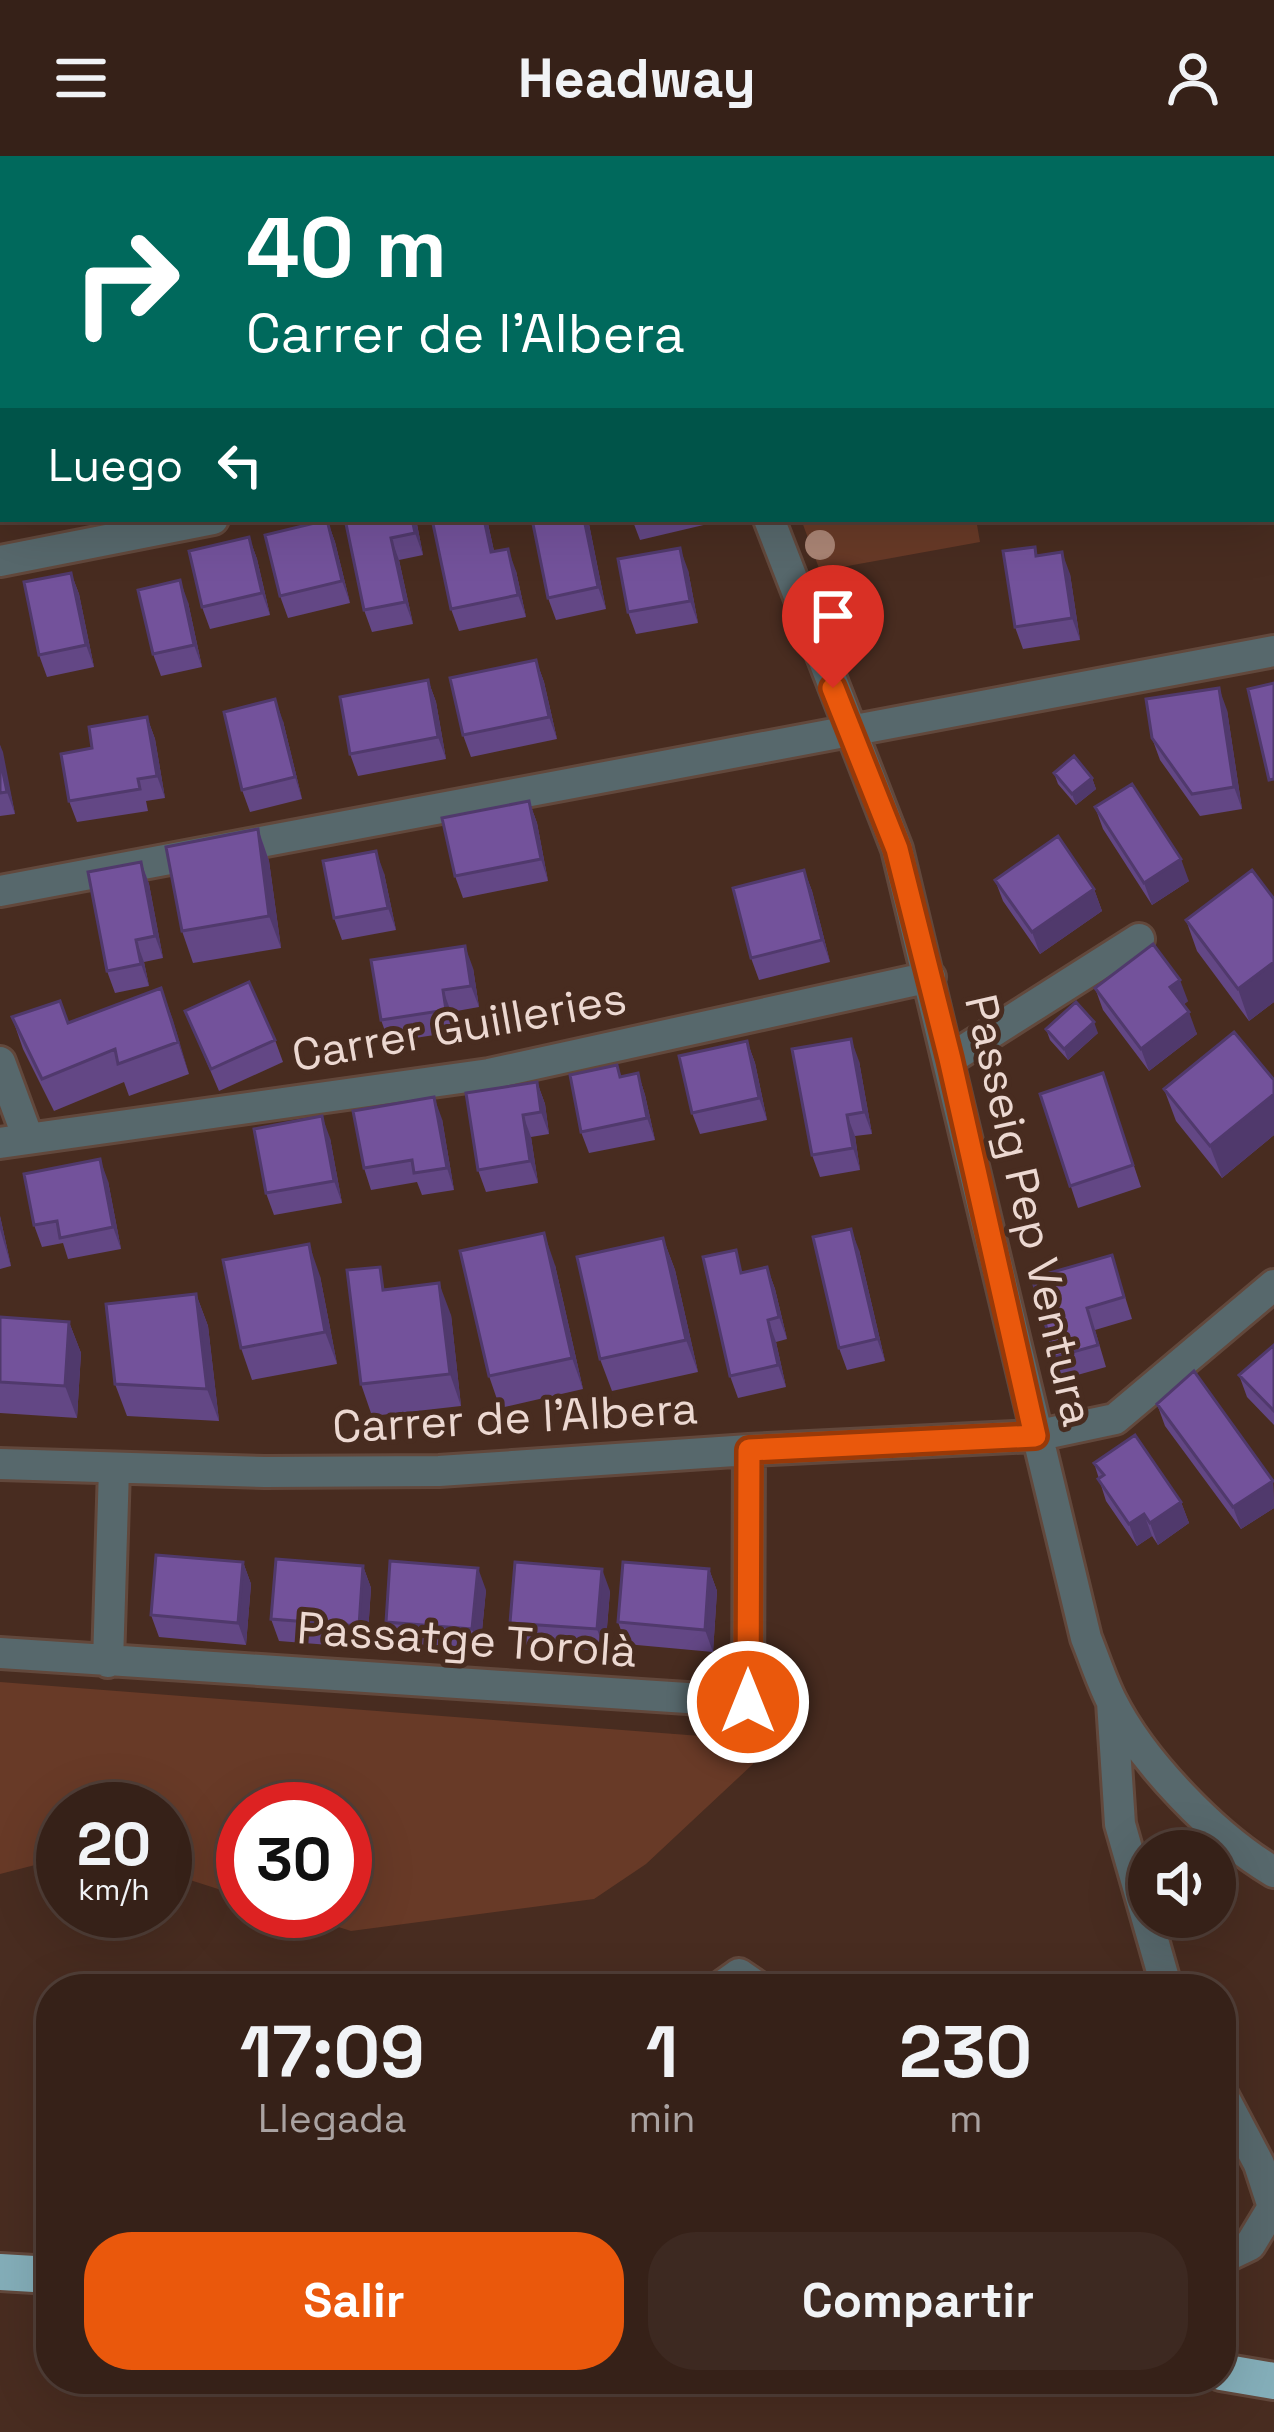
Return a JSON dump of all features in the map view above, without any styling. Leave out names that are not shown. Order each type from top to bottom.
[{"type":"highway","points":[[0,2272],[36,2274]]},
{"type":"highway","points":[[1236,2375],[1274,2381]]},
{"type":"street","points":[[0,561],[198,522]]},
{"type":"street","name":"Passeig Pep Ventura","points":[[770,522],[897,849],[1086,1638],[1112,1702],[1144,1750],[1216,1828],[1274,1871]]},
{"type":"street","points":[[0,891],[1274,651]]},
{"type":"street","points":[[950,1059],[1139,938]]},
{"type":"street","name":"Carrer Guilleries","points":[[14,1140],[489,1074],[930,977]]},
{"type":"street","points":[[0,1062],[14,1140]]},
{"type":"street","name":"Carrer de l'Albera","points":[[0,1464],[440,1471],[1035,1436],[1115,1418],[1274,1285]]},
{"type":"street","name":"Passatge Torolà","points":[[0,1653],[748,1702],[749,1450]]},
{"type":"street","points":[[108,1662],[114,1468]]},
{"type":"street","points":[[1112,1702],[1120,1824],[1164,1974]]},
{"type":"street","points":[[1236,2120],[1259,2164],[1273,2206],[1250,2245],[1236,2252]]},
{"type":"shaded area","points":[[802,522],[977,522],[980,542],[820,571]]},
{"type":"shaded area","points":[[0,1682],[753,1740],[753,1764],[646,1864],[594,1899],[372,1928],[372,1782],[216,1782],[216,1888],[192,1881],[192,1782],[36,1782],[36,1865],[0,1874]]},
{"type":"building","points":[[327,522],[342,581],[280,596],[265,535]]},
{"type":"building","points":[[346,522],[413,522],[415,533],[391,538],[405,602],[364,610]]},
{"type":"building","points":[[433,522],[485,522],[491,552],[508,549],[518,595],[451,609]]},
{"type":"building","points":[[533,522],[585,522],[598,587],[548,598]]},
{"type":"building","points":[[249,537],[262,593],[202,607],[189,551]]},
{"type":"building","points":[[1035,547],[1036,556],[1062,552],[1072,618],[1015,627],[1003,551]]},
{"type":"building","points":[[680,548],[690,601],[628,612],[618,559]]},
{"type":"building","points":[[71,573],[86,645],[39,655],[24,582]]},
{"type":"building","points":[[180,580],[194,645],[153,654],[138,590]]},
{"type":"building","points":[[536,660],[549,717],[463,735],[450,678]]},
{"type":"building","points":[[428,680],[438,737],[350,754],[340,697]]},
{"type":"building","points":[[1274,683],[1274,779],[1269,780],[1248,689]]},
{"type":"building","points":[[1219,688],[1234,787],[1192,794],[1152,738],[1146,699]]},
{"type":"building","points":[[275,699],[295,777],[242,790],[224,712]]},
{"type":"building","points":[[147,717],[157,776],[138,779],[140,789],[69,801],[61,754],[92,748],[89,727]]},
{"type":"building","points":[[1074,756],[1092,778],[1072,794],[1054,773]]},
{"type":"building","points":[[0,758],[7,792],[0,793]]},
{"type":"building","points":[[1132,784],[1181,859],[1144,883],[1095,807]]},
{"type":"building","points":[[529,801],[541,859],[455,876],[442,818]]},
{"type":"building","points":[[258,829],[269,916],[182,931],[166,847]]},
{"type":"building","points":[[1058,836],[1094,889],[1032,932],[995,880]]},
{"type":"building","points":[[376,851],[388,908],[334,918],[323,861]]},
{"type":"building","points":[[141,862],[155,936],[136,940],[141,964],[107,971],[88,872]]},
{"type":"building","points":[[804,870],[822,940],[751,958],[733,888]]},
{"type":"building","points":[[1252,870],[1274,899],[1274,962],[1238,989],[1186,920]]},
{"type":"building","points":[[1153,944],[1180,980],[1170,987],[1189,1012],[1141,1049],[1095,988]]},
{"type":"building","points":[[465,946],[471,986],[443,990],[446,1010],[381,1020],[371,960]]},
{"type":"building","points":[[249,982],[275,1040],[211,1069],[185,1011]]},
{"type":"building","points":[[161,988],[178,1042],[118,1064],[115,1049],[42,1079],[12,1017],[60,1001],[68,1023]]},
{"type":"building","points":[[1076,1002],[1094,1022],[1064,1049],[1046,1029]]},
{"type":"building","points":[[1234,1032],[1274,1080],[1274,1094],[1210,1146],[1164,1089]]},
{"type":"building","points":[[851,1039],[864,1112],[847,1115],[853,1148],[812,1155],[792,1049]]},
{"type":"building","points":[[747,1041],[759,1098],[692,1113],[679,1056]]},
{"type":"building","points":[[617,1065],[620,1077],[638,1073],[647,1118],[581,1132],[570,1075]]},
{"type":"building","points":[[1103,1073],[1133,1165],[1070,1186],[1040,1094]]},
{"type":"building","points":[[537,1082],[541,1112],[523,1115],[530,1161],[478,1170],[466,1093]]},
{"type":"building","points":[[434,1097],[447,1168],[414,1173],[412,1160],[364,1168],[353,1111]]},
{"type":"building","points":[[322,1116],[334,1181],[266,1193],[254,1129]]},
{"type":"building","points":[[100,1159],[113,1227],[60,1238],[57,1221],[34,1225],[24,1174]]},
{"type":"building","points":[[851,1229],[877,1339],[839,1348],[813,1237]]},
{"type":"building","points":[[544,1233],[572,1358],[489,1376],[460,1251]]},
{"type":"building","points":[[663,1238],[686,1340],[600,1359],[577,1257]]},
{"type":"building","points":[[309,1244],[325,1332],[241,1348],[223,1260]]},
{"type":"building","points":[[736,1250],[741,1273],[767,1267],[779,1317],[768,1320],[778,1365],[730,1376],[703,1257]]},
{"type":"building","points":[[1112,1255],[1124,1297],[1087,1308],[1098,1345],[1055,1357],[1032,1278]]},
{"type":"building","points":[[380,1267],[383,1290],[439,1283],[450,1374],[361,1384],[347,1270]]},
{"type":"building","points":[[196,1294],[207,1389],[115,1384],[106,1304]]},
{"type":"building","points":[[0,1317],[69,1322],[65,1386],[0,1382]]},
{"type":"building","points":[[1274,1345],[1274,1411],[1239,1375]]},
{"type":"building","points":[[1194,1371],[1273,1481],[1233,1507],[1157,1404]]},
{"type":"building","points":[[1135,1435],[1181,1502],[1150,1523],[1144,1514],[1129,1524],[1098,1479],[1104,1475],[1094,1463]]},
{"type":"building","points":[[156,1555],[243,1562],[238,1623],[151,1615]]},
{"type":"building","points":[[276,1559],[363,1566],[359,1626],[271,1619]]},
{"type":"building","points":[[390,1561],[478,1568],[472,1629],[386,1622]]},
{"type":"building","points":[[515,1562],[602,1569],[597,1629],[510,1623]]},
{"type":"building","points":[[623,1562],[709,1569],[705,1630],[618,1622]]},
{"type":"route","points":[[748,1702],[749,1450],[1035,1436],[897,849],[833,688]]}]
